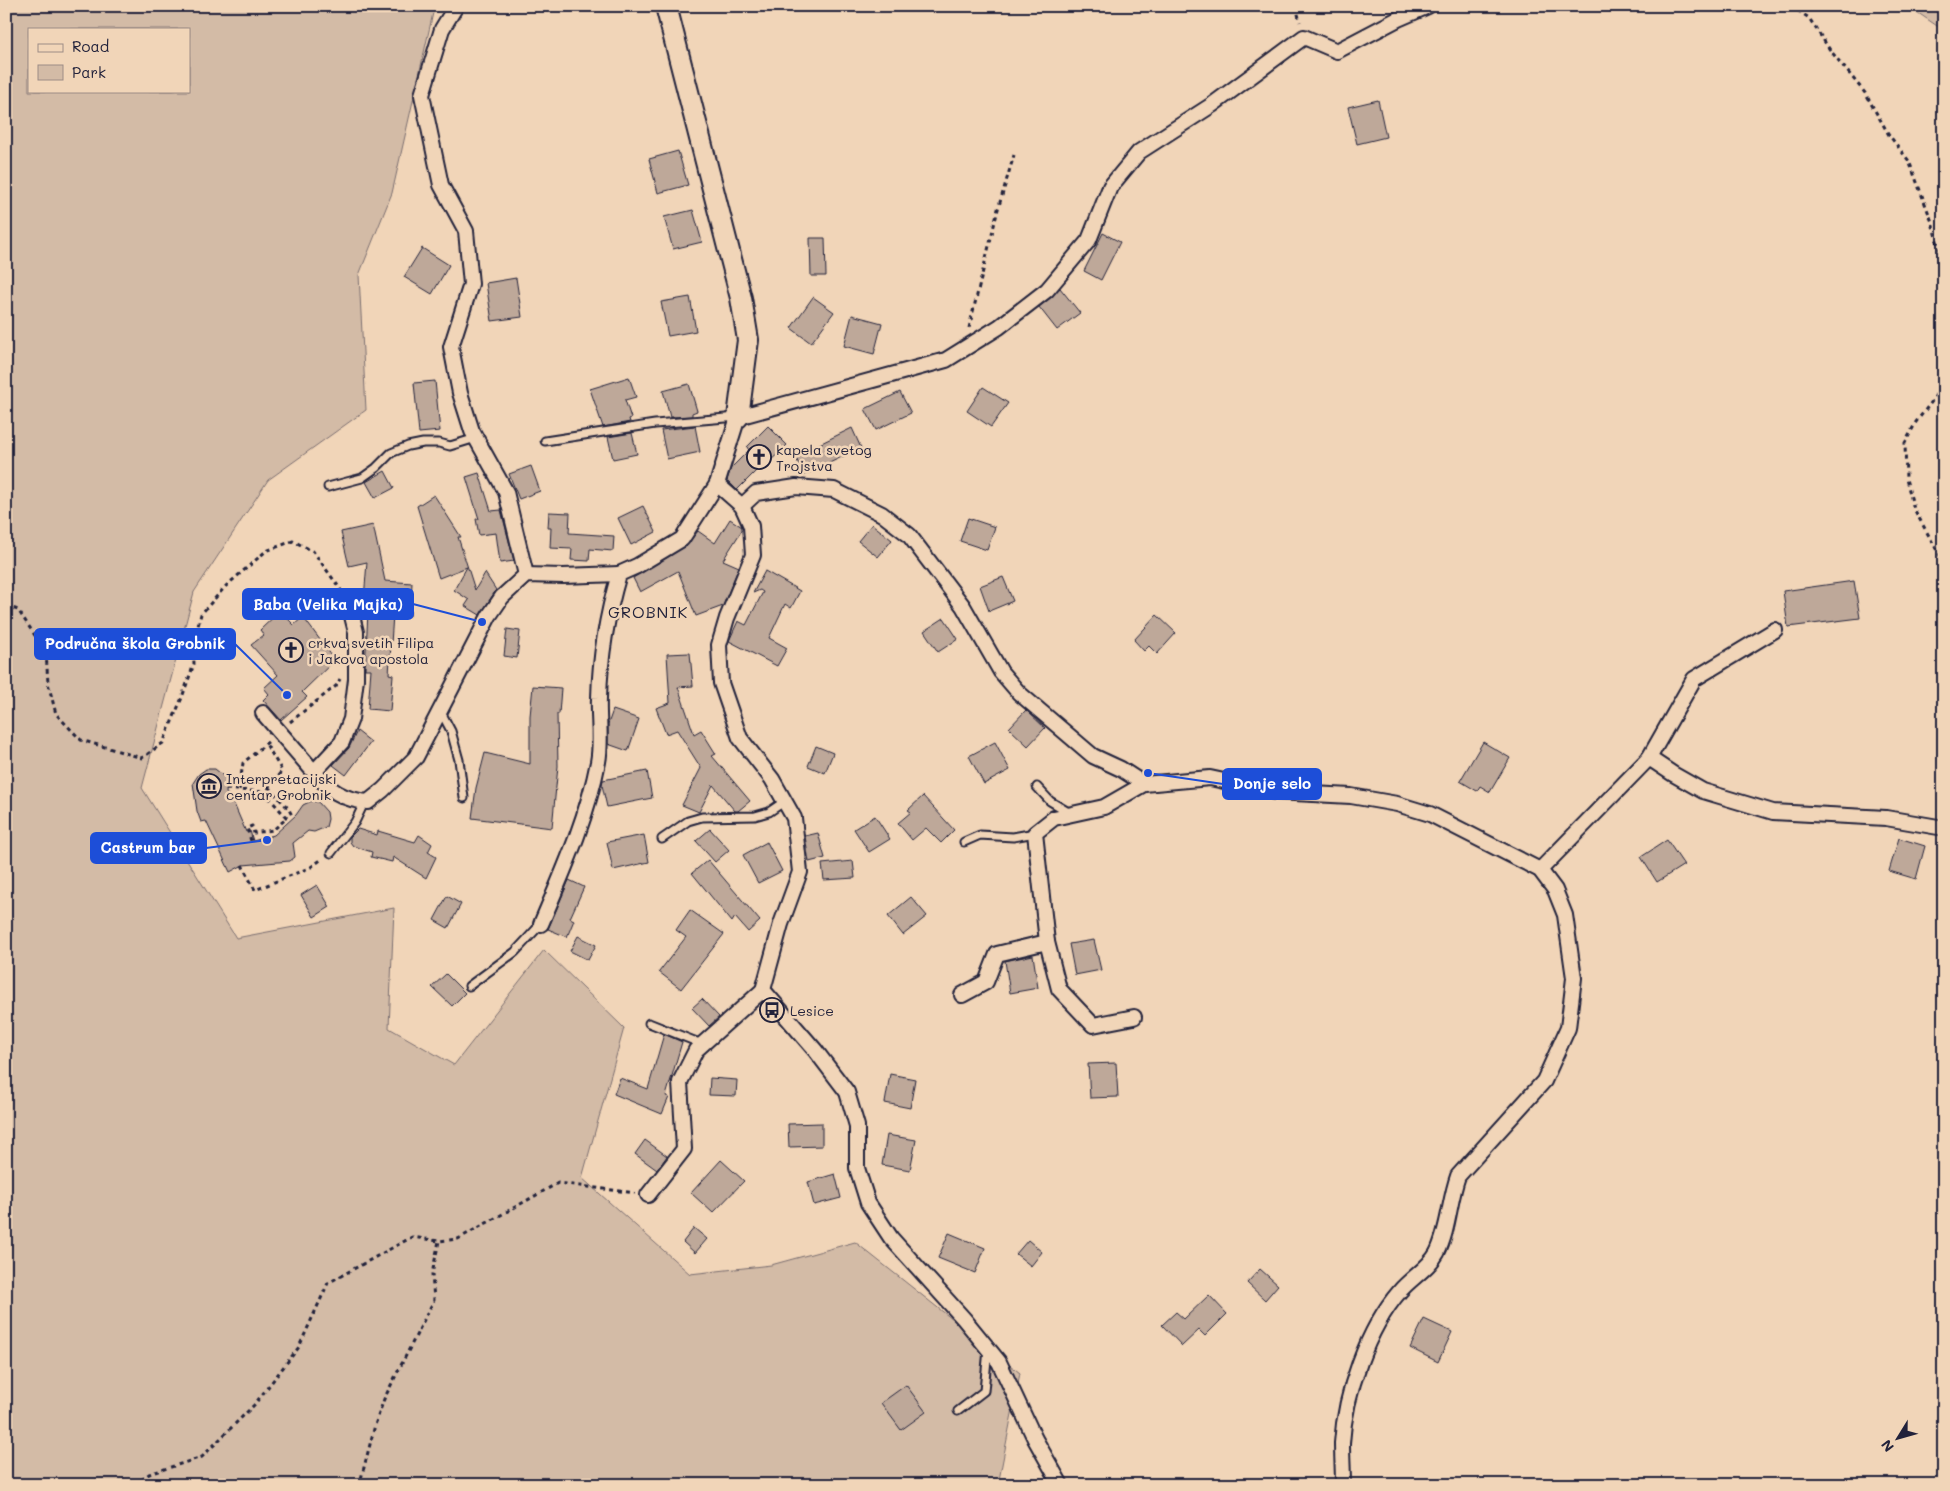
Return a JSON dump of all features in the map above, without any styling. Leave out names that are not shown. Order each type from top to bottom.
[{"type":"main road","points":[[666,6],[742,307],[748,340],[738,417]]},
{"type":"street","points":[[456,6],[442,29],[422,95],[441,185],[466,231],[471,284],[451,348],[460,392],[476,438],[506,492],[526,575]]},
{"type":"street","points":[[263,713],[328,788],[345,796],[368,802],[416,757],[489,616],[502,597],[526,575],[619,574],[637,566],[682,539],[716,484],[738,417],[946,360],[999,327],[1048,290],[1088,240],[1110,187],[1139,152],[1212,106],[1304,37],[1337,51],[1398,19],[1428,6]]},
{"type":"street","points":[[648,1195],[684,1149],[680,1082],[696,1050],[763,990],[781,924],[800,872],[794,818],[772,779],[740,738],[721,683],[719,645],[727,618],[752,555],[751,526],[742,506],[716,484]]},
{"type":"street","points":[[742,506],[756,493],[796,487],[834,490],[882,514],[909,535],[963,606],[1001,672],[1019,693],[1093,756],[1121,769],[1144,784]]},
{"type":"street","points":[[541,924],[574,847],[598,761],[602,647],[609,606],[619,574]]},
{"type":"street","points":[[314,772],[342,742],[351,720],[356,679],[356,632],[348,600]]},
{"type":"street","points":[[1540,870],[1650,758],[1694,679],[1776,630]]},
{"type":"street","points":[[1650,758],[1672,774],[1703,791],[1772,812],[1886,818],[1944,828]]},
{"type":"street","points":[[1134,1017],[1094,1025],[1059,989],[1047,942],[1035,833],[1054,818],[1104,807],[1144,784],[1210,778],[1275,792],[1351,796],[1396,804],[1430,814],[1540,870],[1555,890],[1565,915],[1574,978],[1568,1028],[1544,1080],[1458,1176],[1452,1192],[1442,1241],[1435,1256],[1399,1292],[1374,1329],[1355,1375],[1349,1403],[1342,1442],[1343,1485]]},
{"type":"street","points":[[962,995],[986,982],[997,954],[1047,942]]},
{"type":"street","points":[[763,990],[815,1050],[847,1092],[856,1126],[857,1168],[868,1203],[891,1238],[998,1362],[1035,1439],[1061,1485]]},
{"type":"lane","points":[[545,441],[655,424],[738,417]]},
{"type":"lane","points":[[328,487],[362,478],[376,468],[391,453],[408,446],[423,443],[439,443],[450,446],[476,438]]},
{"type":"lane","points":[[440,710],[451,731],[459,760],[464,798]]},
{"type":"lane","points":[[1037,787],[1050,801],[1071,814]]},
{"type":"lane","points":[[331,853],[355,822],[365,801]]},
{"type":"lane","points":[[662,839],[688,820],[702,817],[755,816],[769,812],[784,801]]},
{"type":"lane","points":[[964,842],[980,835],[1013,837],[1035,833]]},
{"type":"lane","points":[[469,986],[515,952],[541,924]]},
{"type":"lane","points":[[649,1023],[702,1044]]},
{"type":"lane","points":[[958,1411],[984,1391],[988,1349]]},
{"type":"path","points":[[1791,6],[1809,18],[1830,50],[1865,93],[1889,135],[1909,161],[1932,222],[1944,268]]},
{"type":"path","points":[[964,349],[998,209],[1014,155]]},
{"type":"path","points":[[1944,380],[1933,400],[1916,422],[1905,443],[1906,478],[1914,509],[1944,563]]},
{"type":"path","points":[[6,606],[18,610],[46,652],[48,683],[56,714],[82,740],[142,758],[163,743],[181,700],[194,664],[193,646],[201,614],[226,586],[266,551],[293,541],[313,551],[348,600]]},
{"type":"path","points":[[239,790],[243,763],[336,686],[341,679]]},
{"type":"path","points":[[264,792],[282,771],[266,744]]},
{"type":"path","points":[[268,787],[288,808],[293,817]]},
{"type":"path","points":[[226,789],[264,792],[287,818],[273,830],[254,833],[252,826],[247,828],[251,841]]},
{"type":"path","points":[[242,865],[255,890],[312,867],[331,853]]},
{"type":"path","points":[[135,1485],[149,1474],[202,1457],[254,1405],[299,1347],[328,1283],[412,1237],[458,1240],[558,1183],[648,1195]]},
{"type":"path","points":[[365,1485],[361,1479],[384,1399],[434,1300],[432,1274],[439,1240]]},
{"type":"green space","points":[[6,6],[431,6],[433,13],[392,193],[359,275],[366,410],[268,480],[194,592],[142,788],[236,938],[394,908],[389,1028],[454,1065],[544,950],[624,1028],[582,1178],[690,1274],[771,1265],[855,1242],[1020,1373],[998,1485],[6,1485]]},
{"type":"green space","points":[[1908,6],[1944,6],[1944,31],[1943,30]]},
{"type":"building","points":[[1378,100],[1386,137],[1357,144],[1348,107]]},
{"type":"building","points":[[678,151],[688,185],[658,193],[649,159]]},
{"type":"building","points":[[693,210],[702,242],[673,249],[664,217]]},
{"type":"building","points":[[1103,233],[1120,242],[1101,280],[1084,271]]},
{"type":"building","points":[[810,238],[825,238],[826,276],[811,276]]},
{"type":"building","points":[[422,248],[449,265],[432,294],[404,277]]},
{"type":"building","points":[[516,278],[522,317],[492,321],[486,283]]},
{"type":"building","points":[[1060,288],[1080,313],[1057,330],[1039,307]]},
{"type":"building","points":[[690,297],[696,331],[668,336],[661,302]]},
{"type":"building","points":[[813,297],[834,312],[811,343],[791,328]]},
{"type":"building","points":[[852,315],[882,323],[874,354],[844,346]]},
{"type":"building","points":[[629,377],[636,397],[625,400],[631,418],[629,419],[630,422],[603,427],[590,389]]},
{"type":"building","points":[[435,381],[440,431],[419,433],[414,383]]},
{"type":"building","points":[[689,384],[697,411],[692,413],[692,416],[670,417],[663,391]]},
{"type":"building","points":[[983,387],[1008,403],[991,427],[967,411]]},
{"type":"building","points":[[900,392],[911,413],[876,430],[865,409]]},
{"type":"building","points":[[695,426],[700,452],[667,459],[661,430]]},
{"type":"building","name":"kapela svetog Trojstva","points":[[768,426],[787,445],[765,466],[763,464],[737,490],[727,480],[731,468],[749,450],[747,447]]},
{"type":"building","points":[[852,428],[861,448],[804,475],[795,456]]},
{"type":"building","points":[[632,433],[637,454],[613,459],[608,437]]},
{"type":"building","points":[[531,466],[540,491],[519,499],[509,474]]},
{"type":"building","points":[[385,471],[394,488],[375,498],[366,482]]},
{"type":"building","points":[[479,473],[491,511],[501,510],[514,561],[500,563],[496,533],[479,535],[476,519],[479,519],[466,477]]},
{"type":"building","points":[[434,495],[461,537],[458,537],[475,590],[485,573],[496,590],[480,615],[465,606],[469,600],[454,590],[467,567],[439,578],[417,506]]},
{"type":"building","points":[[643,506],[656,532],[631,545],[618,518]]},
{"type":"building","points":[[549,512],[570,513],[569,533],[614,536],[613,551],[590,549],[589,561],[571,560],[572,549],[550,548],[551,528],[548,528]]},
{"type":"building","points":[[968,518],[995,527],[987,550],[960,541]]},
{"type":"building","points":[[730,519],[742,527],[742,530],[723,560],[739,567],[723,606],[696,616],[678,571],[640,592],[633,578],[686,546],[698,531],[715,543]]},
{"type":"building","points":[[872,524],[892,540],[878,557],[858,541]]},
{"type":"building","points":[[373,525],[385,581],[412,583],[410,616],[393,614],[389,674],[393,675],[390,711],[368,709],[371,669],[365,669],[368,612],[363,612],[367,562],[349,566],[341,532]]},
{"type":"building","points":[[765,571],[800,591],[791,608],[785,604],[769,638],[787,648],[777,666],[729,641],[738,621],[746,625],[763,592],[760,590],[753,593]]},
{"type":"building","points":[[1003,577],[1013,601],[989,611],[980,586]]},
{"type":"building","points":[[1854,581],[1860,618],[1788,627],[1783,591]]},
{"type":"building","name":"crkva svetih Filipa i Jakova apostola","points":[[280,611],[294,625],[303,617],[335,660],[302,692],[307,697],[281,720],[263,700],[269,694],[264,688],[278,675],[251,645],[264,635],[260,630]]},
{"type":"building","points":[[1157,615],[1176,633],[1157,654],[1149,646],[1144,651],[1134,640]]},
{"type":"building","points":[[944,618],[958,639],[938,652],[924,631]]},
{"type":"building","points":[[507,629],[520,631],[517,658],[504,656]]},
{"type":"building","points":[[690,653],[693,686],[678,687],[694,734],[701,730],[716,754],[712,756],[750,801],[738,811],[735,811],[713,785],[699,812],[682,805],[701,768],[677,730],[666,734],[656,708],[670,703],[667,654]]},
{"type":"building","points":[[533,686],[561,688],[559,714],[557,714],[558,766],[552,828],[472,818],[476,788],[485,753],[530,764],[530,716]]},
{"type":"building","points":[[613,710],[639,719],[628,751],[608,744],[608,724]]},
{"type":"building","points":[[1026,710],[1045,728],[1028,746],[1009,728]]},
{"type":"building","points":[[357,731],[371,742],[346,775],[333,765],[349,748]]},
{"type":"building","points":[[995,742],[1010,770],[984,784],[969,756]]},
{"type":"building","points":[[1483,742],[1510,758],[1490,792],[1480,786],[1477,791],[1460,781]]},
{"type":"building","points":[[816,746],[833,753],[825,773],[808,766]]},
{"type":"building","points":[[206,769],[215,769],[227,780],[226,793],[231,797],[246,832],[250,831],[253,841],[274,835],[296,815],[303,805],[311,801],[318,802],[327,812],[326,827],[314,832],[308,831],[293,843],[295,857],[290,861],[243,865],[230,872],[206,821],[201,822],[197,811],[193,783],[199,774]]},
{"type":"building","points":[[647,771],[652,798],[607,807],[602,785],[603,780]]},
{"type":"building","points":[[923,796],[954,830],[941,843],[926,828],[912,840],[898,823],[911,812],[908,810]]},
{"type":"building","points":[[875,816],[890,839],[869,852],[854,829]]},
{"type":"building","points":[[358,829],[377,835],[378,831],[415,842],[419,835],[432,844],[428,852],[436,857],[426,878],[393,857],[392,862],[371,857],[372,852],[353,846],[350,842],[350,837]]},
{"type":"building","points":[[710,829],[729,850],[715,862],[696,841]]},
{"type":"building","points":[[818,833],[825,858],[809,862],[805,836]]},
{"type":"building","points":[[644,835],[649,862],[613,870],[607,842]]},
{"type":"building","points":[[1899,838],[1925,846],[1916,879],[1889,871]]},
{"type":"building","points":[[1667,840],[1684,865],[1657,882],[1641,857]]},
{"type":"building","points":[[767,842],[782,871],[758,883],[743,855]]},
{"type":"building","points":[[708,860],[760,921],[748,932],[735,917],[732,922],[692,873]]},
{"type":"building","points":[[853,861],[855,878],[824,880],[822,864]]},
{"type":"building","points":[[569,880],[584,887],[570,918],[574,920],[567,937],[548,929]]},
{"type":"building","points":[[317,885],[330,907],[314,917],[301,895]]},
{"type":"building","points":[[447,896],[461,904],[448,928],[434,920]]},
{"type":"building","points":[[911,897],[927,916],[903,935],[888,916]]},
{"type":"building","points":[[690,910],[724,934],[681,989],[659,972],[686,937],[676,930]]},
{"type":"building","points":[[578,936],[596,945],[588,960],[570,951]]},
{"type":"building","points":[[1094,940],[1101,970],[1075,975],[1069,944]]},
{"type":"building","points":[[1033,955],[1038,988],[1010,993],[1005,961]]},
{"type":"building","points":[[446,974],[465,993],[452,1006],[432,987]]},
{"type":"building","points":[[702,999],[719,1017],[709,1026],[692,1008]]},
{"type":"building","points":[[664,1034],[682,1042],[666,1096],[669,1097],[662,1114],[614,1094],[620,1078],[648,1089]]},
{"type":"building","points":[[1116,1063],[1118,1097],[1090,1098],[1088,1064]]},
{"type":"building","points":[[890,1074],[915,1079],[910,1108],[885,1103]]},
{"type":"building","points":[[710,1078],[737,1080],[736,1096],[709,1095]]},
{"type":"building","points":[[822,1123],[822,1146],[789,1147],[788,1124]]},
{"type":"building","points":[[887,1135],[916,1140],[910,1170],[882,1165]]},
{"type":"building","points":[[645,1140],[667,1156],[657,1170],[635,1154]]},
{"type":"building","points":[[721,1160],[744,1181],[713,1213],[691,1193]]},
{"type":"building","points":[[835,1174],[841,1198],[814,1205],[808,1182]]},
{"type":"building","points":[[694,1228],[707,1239],[695,1253],[683,1242]]},
{"type":"building","points":[[949,1233],[985,1248],[975,1273],[938,1258]]},
{"type":"building","points":[[1028,1240],[1042,1252],[1031,1266],[1016,1254]]},
{"type":"building","points":[[1260,1269],[1278,1285],[1265,1300],[1247,1283]]},
{"type":"building","points":[[1209,1295],[1227,1314],[1205,1336],[1199,1330],[1182,1346],[1162,1325],[1176,1312],[1184,1319]]},
{"type":"building","points":[[1424,1319],[1452,1332],[1438,1362],[1410,1348]]},
{"type":"building","points":[[906,1385],[926,1412],[901,1430],[881,1403]]},
{"type":"place","name":"kapela svetog Trojstva","points":[[759,457]]},
{"type":"place","name":"Baba (Velika Majka)","points":[[482,622]]},
{"type":"place","name":"crkva svetih Filipa i Jakova apostola","points":[[291,650]]},
{"type":"place","name":"Područna škola Grobnik","points":[[287,695]]},
{"type":"place","name":"Donje selo","points":[[1148,773]]},
{"type":"place","name":"Interpretacijski centar Grobnik","points":[[209,786]]},
{"type":"place","name":"Castrum bar","points":[[267,840]]},
{"type":"place","name":"Lesice","points":[[772,1010]]},
{"type":"district","name":"GROBNIK","points":[[648,611]]}]
